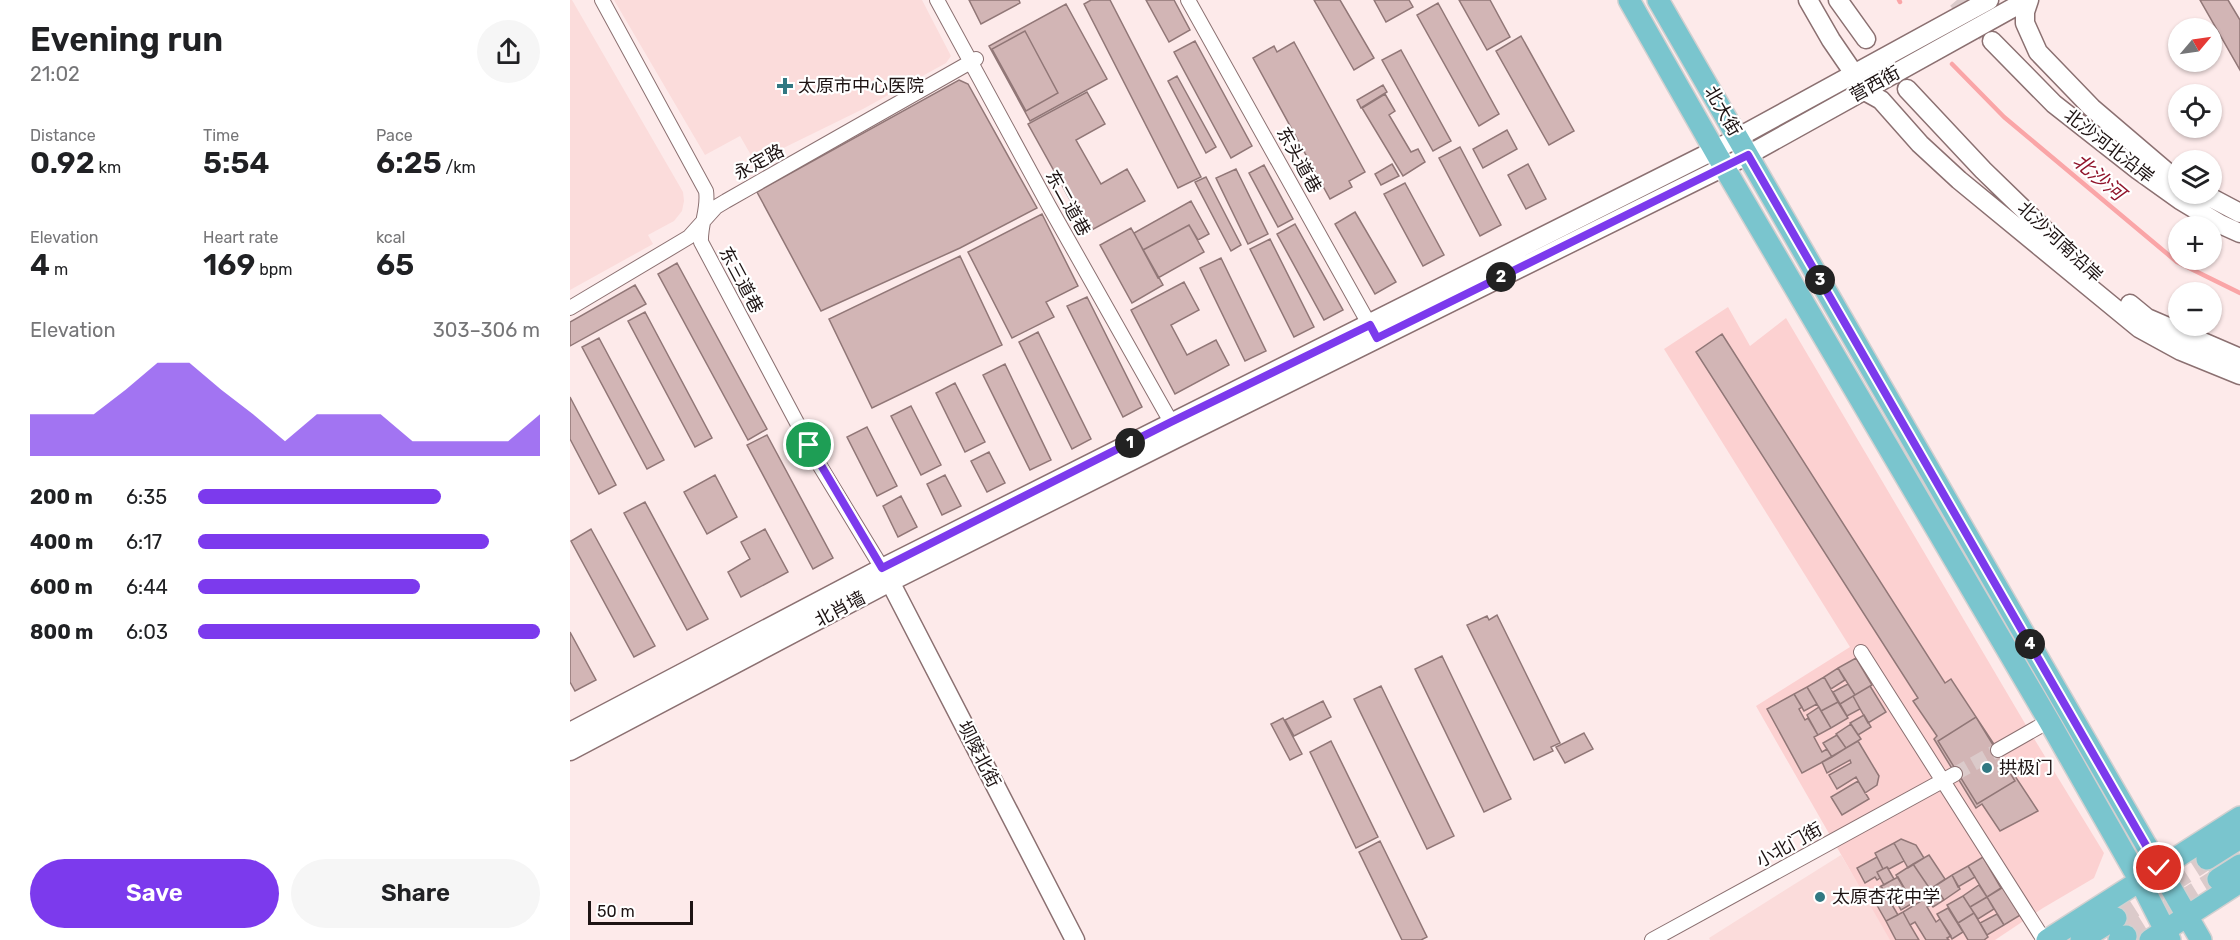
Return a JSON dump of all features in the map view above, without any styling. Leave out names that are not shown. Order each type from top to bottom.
[{"type":"main road","points":[[1629,0],[2049,721],[2140,881],[2162,937],[2187,916],[2240,882]]},
{"type":"main road","name":"北大街","points":[[1658,0],[2201,940]]},
{"type":"main road","points":[[2046,940],[2240,817]]},
{"type":"main road","points":[[2207,858],[2240,838]]},
{"type":"main road","points":[[2218,879],[2240,865]]},
{"type":"main road","points":[[2081,940],[2120,931]]},
{"type":"street","name":"东三道巷","points":[[602,0],[706,191],[707,212],[701,242],[820,466],[886,575]]},
{"type":"street","name":"东二道巷","points":[[937,0],[1174,420]]},
{"type":"street","name":"东二道巷","points":[[945,0],[973,61]]},
{"type":"street","name":"东头道巷","points":[[1188,0],[1374,332]]},
{"type":"street","points":[[1808,0],[1859,83],[1881,100],[1920,144],[1959,180],[2139,328],[2181,351],[2240,375]]},
{"type":"street","points":[[1838,0],[1866,39]]},
{"type":"street","name":"营西街","points":[[1899,61],[1960,16],[1989,0]]},
{"type":"street","points":[[2028,0],[2025,23],[2038,52],[2092,108],[2168,173]]},
{"type":"street","name":"营西街","points":[[1720,159],[1899,61],[1970,32],[2028,0]]},
{"type":"street","name":"北沙河北沿岸","points":[[1992,41],[2054,104],[2138,170],[2180,200],[2240,233]]},
{"type":"street","name":"永定路","points":[[570,308],[689,237],[716,207],[973,61]]},
{"type":"street","name":"北沙河南沿岸","points":[[1907,88],[1983,170],[2081,266],[2147,318],[2240,358]]},
{"type":"street","name":"北肖墙","points":[[570,751],[886,575],[1720,159]]},
{"type":"street","points":[[2222,204],[2240,213]]},
{"type":"street","points":[[570,732],[886,575],[1174,420],[1374,332]]},
{"type":"street","name":"坝陵北街","points":[[886,575],[1075,940]]},
{"type":"street","points":[[1861,652],[1942,782],[2046,940]]},
{"type":"street","points":[[1998,750],[2049,721]]},
{"type":"street","name":"小北门街","points":[[1652,940],[1955,774]]},
{"type":"shaded area","points":[[570,0],[683,192],[684,201],[682,211],[674,221],[648,235],[653,244],[570,290]]},
{"type":"shaded area","name":"太原市中心医院","points":[[614,0],[922,0],[951,56],[946,63],[863,109],[755,162],[740,136],[705,155]]},
{"type":"shaded area","points":[[1728,307],[1750,346],[1786,318],[2104,853],[2094,878],[1995,940],[1890,940],[1756,706],[1850,647],[1664,349]]},
{"type":"shaded area","name":"太原杏花中学","points":[[1841,855],[1891,940],[1710,940],[1709,938]]},
{"type":"building","points":[[969,0],[1019,0],[1020,3],[981,24]]},
{"type":"building","points":[[1091,0],[1110,0],[1201,177],[1178,188],[1084,4]]},
{"type":"building","points":[[1146,0],[1174,0],[1190,30],[1169,42]]},
{"type":"building","points":[[1314,0],[1340,0],[1374,58],[1354,70]]},
{"type":"building","points":[[1374,0],[1409,0],[1413,7],[1386,22]]},
{"type":"building","points":[[1459,0],[1490,0],[1510,37],[1487,50]]},
{"type":"building","points":[[2200,0],[2228,0],[2240,20],[2240,70],[2222,38],[2222,18],[2210,18]]},
{"type":"building","points":[[1438,3],[1499,114],[1479,126],[1417,15]]},
{"type":"building","points":[[1066,4],[1107,79],[1030,121],[989,46]]},
{"type":"building","points":[[1025,31],[1058,93],[1026,111],[992,49]]},
{"type":"building","points":[[1521,36],[1574,131],[1549,145],[1496,51]]},
{"type":"building","points":[[1195,41],[1252,146],[1231,158],[1174,52]]},
{"type":"building","points":[[1294,42],[1365,172],[1349,181],[1352,187],[1330,199],[1253,58],[1274,46],[1277,52]]},
{"type":"building","points":[[1401,50],[1451,141],[1433,151],[1382,60]]},
{"type":"building","points":[[1177,76],[1216,147],[1206,153],[1168,81]]},
{"type":"building","points":[[959,80],[968,84],[1037,208],[960,248],[821,311],[757,192]]},
{"type":"building","points":[[1383,85],[1387,92],[1361,108],[1357,100]]},
{"type":"building","points":[[1087,92],[1105,124],[1076,140],[1101,184],[1127,169],[1145,201],[1088,232],[1028,124]]},
{"type":"building","points":[[1385,94],[1395,111],[1389,115],[1411,152],[1418,149],[1425,162],[1403,176],[1362,108]]},
{"type":"building","points":[[1507,130],[1517,149],[1483,168],[1473,149]]},
{"type":"building","points":[[1460,147],[1501,225],[1480,236],[1439,158]]},
{"type":"building","points":[[1392,164],[1399,176],[1381,185],[1375,174]]},
{"type":"building","points":[[1528,164],[1546,199],[1526,209],[1508,175]]},
{"type":"building","points":[[1264,165],[1293,219],[1278,227],[1249,173]]},
{"type":"building","points":[[1236,169],[1268,234],[1248,244],[1216,178]]},
{"type":"building","points":[[1206,177],[1241,245],[1231,251],[1195,182]]},
{"type":"building","points":[[1405,183],[1444,255],[1423,266],[1384,194]]},
{"type":"building","points":[[1191,201],[1209,234],[1198,240],[1189,225],[1143,250],[1134,233]]},
{"type":"building","points":[[1355,212],[1396,282],[1375,294],[1335,224]]},
{"type":"building","points":[[1042,214],[1078,286],[1046,302],[1054,317],[1012,338],[968,252]]},
{"type":"building","points":[[1295,224],[1343,310],[1324,320],[1277,234]]},
{"type":"building","points":[[1189,225],[1204,252],[1158,278],[1143,250]]},
{"type":"building","points":[[1131,228],[1163,285],[1132,303],[1100,245]]},
{"type":"building","points":[[1270,239],[1314,327],[1294,337],[1250,249]]},
{"type":"building","points":[[960,256],[1002,345],[872,408],[829,319]]},
{"type":"building","points":[[1221,258],[1266,351],[1245,361],[1200,268]]},
{"type":"building","points":[[677,263],[767,429],[748,440],[658,274]]},
{"type":"building","points":[[1184,282],[1199,310],[1171,325],[1187,355],[1216,340],[1229,365],[1175,394],[1131,310]]},
{"type":"building","points":[[635,285],[646,304],[570,346],[570,322]]},
{"type":"building","points":[[1087,297],[1142,407],[1123,417],[1067,306]]},
{"type":"building","points":[[645,312],[712,438],[695,447],[628,321]]},
{"type":"building","points":[[1038,332],[1091,439],[1072,449],[1019,342]]},
{"type":"building","points":[[1722,334],[1945,683],[1951,679],[2038,811],[2000,831],[1982,804],[1976,808],[1934,739],[1937,736],[1913,701],[1918,698],[1696,352]]},
{"type":"building","points":[[599,338],[664,460],[647,469],[582,347]]},
{"type":"building","points":[[1005,364],[1051,460],[1030,470],[983,375]]},
{"type":"building","points":[[955,383],[985,442],[965,452],[936,393]]},
{"type":"building","points":[[570,397],[616,485],[599,494],[570,439]]},
{"type":"building","points":[[911,406],[941,465],[921,475],[891,416]]},
{"type":"building","points":[[867,427],[897,486],[877,496],[847,437]]},
{"type":"building","points":[[767,435],[833,558],[813,569],[747,445]]},
{"type":"building","points":[[989,452],[1005,483],[987,492],[971,461]]},
{"type":"building","points":[[715,475],[737,517],[707,534],[684,492]]},
{"type":"building","points":[[945,475],[961,506],[942,515],[927,484]]},
{"type":"building","points":[[901,496],[917,527],[898,537],[883,506]]},
{"type":"building","points":[[645,502],[708,619],[687,630],[624,513]]},
{"type":"building","points":[[591,529],[655,646],[634,657],[571,541]]},
{"type":"building","points":[[765,529],[788,572],[741,597],[728,572],[750,559],[741,542]]},
{"type":"building","points":[[1497,615],[1560,743],[1551,747],[1553,751],[1534,760],[1467,625],[1487,616],[1489,620]]},
{"type":"building","points":[[570,632],[596,680],[575,691],[570,682]]},
{"type":"building","points":[[1442,656],[1511,799],[1484,812],[1415,669]]},
{"type":"building","points":[[1856,658],[1872,685],[1855,695],[1838,668]]},
{"type":"building","points":[[1838,668],[1845,680],[1831,689],[1824,677]]},
{"type":"building","points":[[1824,677],[1838,702],[1821,711],[1807,687]]},
{"type":"building","points":[[1848,684],[1855,695],[1840,704],[1833,692]]},
{"type":"building","points":[[1381,686],[1454,836],[1427,849],[1354,699]]},
{"type":"building","points":[[1870,686],[1886,712],[1868,723],[1853,696]]},
{"type":"building","points":[[1807,687],[1817,704],[1804,711],[1794,694]]},
{"type":"building","points":[[1794,694],[1802,707],[1799,709],[1805,720],[1808,718],[1818,735],[1814,737],[1822,752],[1827,749],[1832,757],[1802,773],[1767,709]]},
{"type":"building","points":[[1853,696],[1860,709],[1847,716],[1840,704]]},
{"type":"building","points":[[1323,701],[1331,717],[1294,736],[1285,720]]},
{"type":"building","points":[[1838,702],[1848,718],[1831,728],[1821,711]]},
{"type":"building","points":[[1819,707],[1831,728],[1818,735],[1807,715]]},
{"type":"building","points":[[1864,715],[1871,727],[1858,735],[1850,723]]},
{"type":"building","points":[[1976,717],[2015,781],[1977,804],[1938,741]]},
{"type":"building","points":[[1283,718],[1302,754],[1290,760],[1271,724]]},
{"type":"building","points":[[1851,724],[1861,739],[1846,748],[1836,734]]},
{"type":"building","points":[[1584,733],[1593,749],[1565,763],[1556,747]]},
{"type":"building","points":[[1837,735],[1846,748],[1832,757],[1823,743]]},
{"type":"building","points":[[1331,741],[1378,837],[1356,848],[1310,752]]},
{"type":"building","points":[[1858,741],[1879,776],[1877,785],[1865,793],[1856,777],[1837,789],[1829,775],[1851,763],[1850,760],[1827,773],[1822,762]]},
{"type":"building","points":[[1858,781],[1869,799],[1842,815],[1831,797]]},
{"type":"building","points":[[1901,839],[1916,845],[1924,858],[1908,868],[1894,843]]},
{"type":"building","points":[[1380,841],[1427,937],[1421,940],[1402,940],[1359,852]]},
{"type":"building","points":[[1894,843],[1904,861],[1889,869],[1887,867],[1883,869],[1875,853]]},
{"type":"building","points":[[1929,855],[1945,879],[1930,889],[1913,864]]},
{"type":"building","points":[[1877,857],[1883,869],[1877,872],[1880,878],[1877,880],[1875,877],[1865,883],[1857,868]]},
{"type":"building","points":[[1983,857],[2001,888],[1987,897],[1968,866]]},
{"type":"building","points":[[1913,864],[1930,889],[1911,900],[1896,875]]},
{"type":"building","points":[[1968,866],[1975,877],[1958,887],[1952,875]]},
{"type":"building","points":[[1887,867],[1894,879],[1884,885],[1877,872]]},
{"type":"building","points":[[1952,875],[1960,889],[1944,900],[1935,886]]},
{"type":"building","points":[[1898,877],[1913,903],[1901,910],[1890,891],[1886,894],[1881,886]]},
{"type":"building","points":[[1979,885],[1987,897],[1970,907],[1963,896]]},
{"type":"building","points":[[1881,886],[1898,915],[1886,921],[1870,893]]},
{"type":"building","points":[[1935,886],[1944,900],[1933,907],[1924,893]]},
{"type":"building","points":[[2005,886],[2022,914],[2004,925],[1987,897]]},
{"type":"building","points":[[1963,896],[1974,913],[1958,923],[1947,905]]},
{"type":"building","points":[[1987,897],[1994,909],[1978,919],[1970,907]]},
{"type":"building","points":[[1926,898],[1931,905],[1927,907],[1936,922],[1940,919],[1951,936],[1947,938],[1949,940],[1926,940],[1915,922],[1910,925],[1903,912]]},
{"type":"building","points":[[1948,908],[1963,932],[1952,939],[1937,914]]},
{"type":"building","points":[[1903,912],[1919,940],[1896,940],[1886,921]]},
{"type":"building","points":[[1974,913],[1988,937],[1984,940],[1968,940],[1958,923]]},
{"type":"building","points":[[1997,914],[2004,925],[1987,935],[1980,923]]},
{"type":"waterway","name":"北沙河","points":[[1952,64],[2004,117],[2177,262],[2240,293]]},
{"type":"tunnel","points":[[1957,0],[1992,41]]},
{"type":"tunnel","points":[[1955,774],[1998,750]]},
{"type":"tunnel","points":[[2116,918],[2207,859]]},
{"type":"tunnel","points":[[2126,936],[2218,879]]},
{"type":"place","name":"太原市中心医院","points":[[785,86]]},
{"type":"place","name":"拱极门","points":[[1987,768]]},
{"type":"place","name":"太原杏花中学","points":[[1820,897]]},
{"type":"route","points":[[809,445],[882,568],[1171,422],[1370,325],[1377,338],[1748,155],[2159,868]]}]
